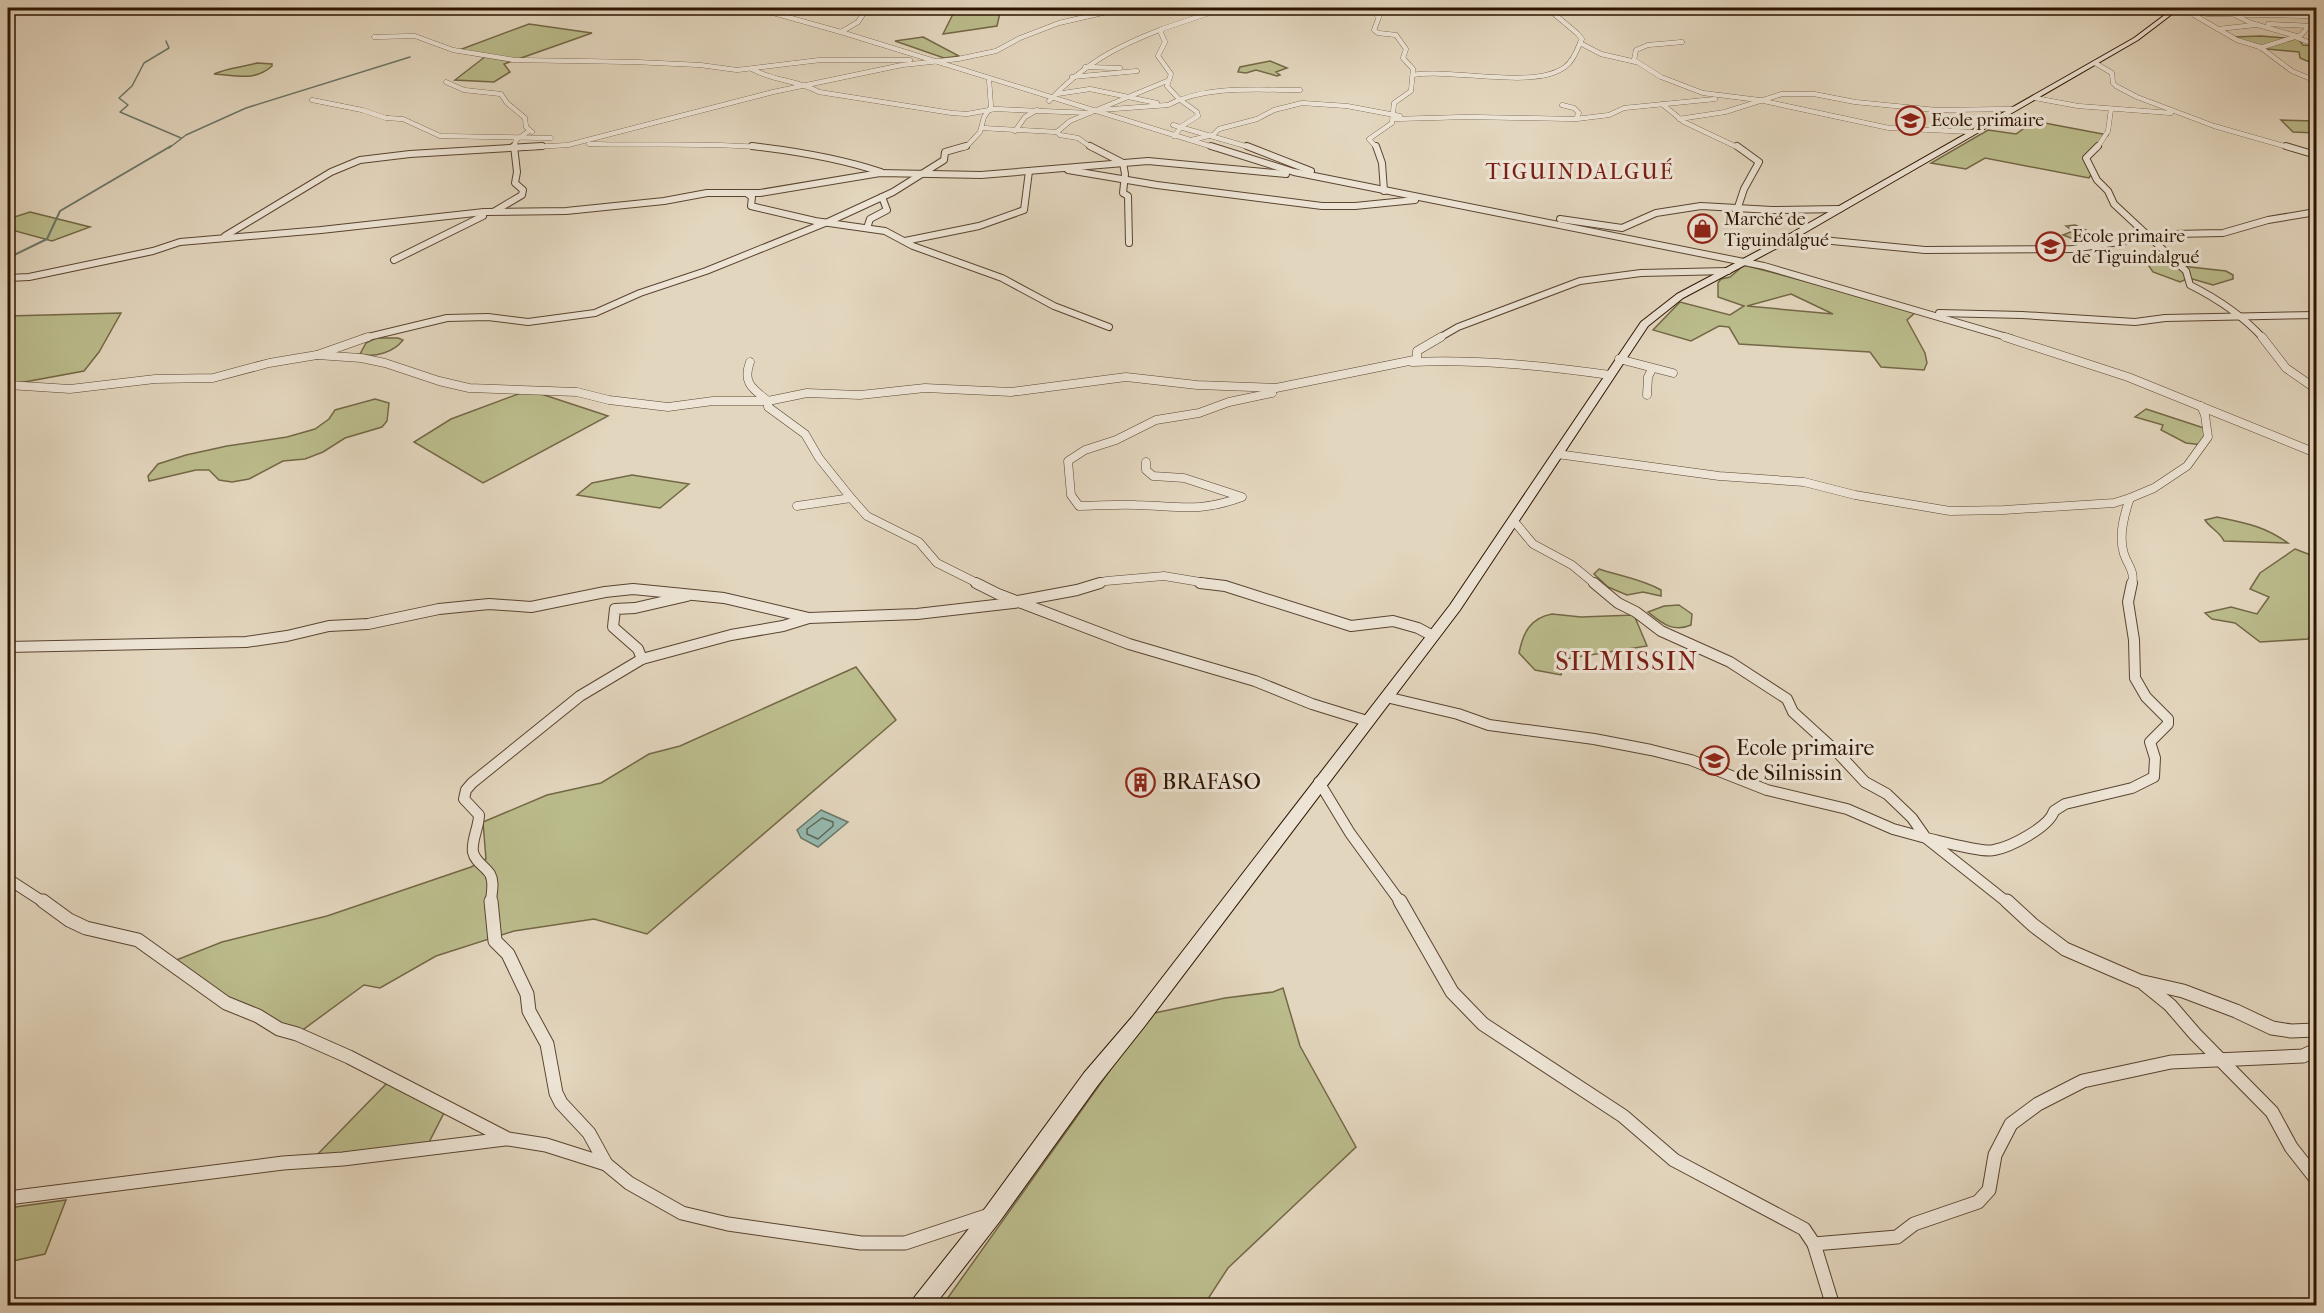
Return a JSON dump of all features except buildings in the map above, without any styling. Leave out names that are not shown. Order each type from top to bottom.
[{"type":"street","points":[[755,8],[841,32],[989,79],[1054,96],[1091,112],[1306,175]]},
{"type":"street","points":[[841,32],[858,22],[865,13],[894,11],[902,8]]},
{"type":"street","points":[[223,238],[331,172],[360,160],[410,154],[568,145],[807,85],[872,71],[996,51],[1020,38],[1059,23],[1124,8]]},
{"type":"street","points":[[1015,131],[1025,117],[1047,107],[1072,77],[1085,67],[1133,40],[1224,8]]},
{"type":"street","points":[[1369,8],[1371,12],[1379,16],[1374,29],[1376,32],[1394,34],[1406,49],[1403,58],[1412,66],[1413,75],[1411,91],[1394,103],[1394,117],[1384,130],[1369,139],[1376,145],[1384,165],[1384,191]]},
{"type":"street","points":[[1413,75],[1444,72],[1516,77],[1550,73],[1567,65],[1574,57],[1582,39],[1554,17],[1547,8]]},
{"type":"street","points":[[2145,8],[2175,10],[2192,14],[2230,13],[2316,18],[2304,33],[2260,48]]},
{"type":"street","points":[[920,1305],[993,1214],[1091,1079],[1138,1022],[1319,782],[1455,608],[1633,338],[1652,315],[1680,296],[1791,237],[2035,98],[2136,39],[2175,10]]},
{"type":"street","points":[[2230,13],[2256,24],[2316,43]]},
{"type":"street","points":[[2192,14],[2217,29],[2260,48],[2292,71],[2316,81]]},
{"type":"street","points":[[2217,29],[2256,24],[2310,26]]},
{"type":"street","points":[[1162,29],[1161,33],[1165,42],[1158,56],[1170,72],[1167,87],[1178,100],[1197,112],[1198,116],[1182,126],[1174,136]]},
{"type":"street","points":[[374,37],[398,34],[415,36],[453,50],[514,60],[635,62],[752,69],[820,60],[931,61]]},
{"type":"street","points":[[1635,62],[1636,50],[1643,46],[1682,42]]},
{"type":"street","points":[[1580,44],[1593,48],[1600,54],[1635,62],[1656,75],[1682,86],[1723,96],[1760,100],[1889,128],[1973,132]]},
{"type":"street","points":[[860,60],[872,71]]},
{"type":"street","points":[[2095,63],[2112,73],[2113,83],[2121,89],[2179,113],[2245,136],[2316,155]]},
{"type":"street","points":[[1072,77],[1137,71],[1085,67]]},
{"type":"street","points":[[752,69],[761,74],[807,85],[819,92],[959,114],[989,110],[1091,112],[1168,105],[1187,106]]},
{"type":"street","points":[[8,385],[70,389],[155,380],[204,379],[269,363],[317,355],[373,335],[447,318],[488,317],[528,322],[595,314],[640,293],[706,271],[826,223],[882,197],[944,160],[945,152],[970,144],[982,128],[989,110],[989,79]]},
{"type":"street","points":[[1057,132],[1070,121],[1167,81]]},
{"type":"street","points":[[446,82],[464,90],[501,94],[507,103],[525,118],[529,131]]},
{"type":"street","points":[[1054,96],[1090,89],[1168,105],[1178,100],[1232,90],[1300,90]]},
{"type":"street","points":[[1679,119],[1725,112],[1782,94],[1814,94],[1856,102],[1936,110],[2014,109]]},
{"type":"street","points":[[1190,141],[1213,135],[1219,129],[1257,119],[1274,110],[1308,103],[1347,106],[1394,117],[1576,119],[1609,115],[1624,108],[1723,96]]},
{"type":"street","points":[[2035,98],[2068,105],[2179,113]]},
{"type":"street","points":[[312,100],[362,110],[386,118],[403,119],[440,136],[551,138]]},
{"type":"street","points":[[1662,104],[1679,119],[1735,144],[1759,162],[1749,176],[1739,198],[1738,207]]},
{"type":"street","points":[[1562,105],[1577,110],[1579,113],[1576,119]]},
{"type":"street","points":[[2111,109],[2112,122],[2108,135],[2086,158],[2097,180],[2108,191],[2114,204],[2138,225],[2147,238],[2186,272],[2188,282],[2193,288],[2221,301],[2258,331],[2291,374],[2316,389]]},
{"type":"street","points":[[1173,125],[1213,135],[1342,181]]},
{"type":"street","points":[[982,128],[1057,132],[1060,135],[1078,138],[1122,163]]},
{"type":"street","points":[[529,131],[568,145]]},
{"type":"street","points":[[394,260],[518,199],[524,190],[515,183],[518,176],[514,141],[529,131]]},
{"type":"street","points":[[577,143],[638,146],[726,144],[789,150],[849,161],[883,173]]},
{"type":"street","points":[[8,278],[29,277],[180,242],[492,212],[566,211],[664,201],[707,193],[748,194],[883,173],[967,175],[1148,161],[1306,175],[1342,181],[1423,199],[1746,261],[1925,313],[2128,377],[2245,427],[2316,453]]},
{"type":"street","points":[[1122,163],[1125,180],[1123,193],[1128,196],[1129,243]]},
{"type":"street","points":[[1060,168],[1125,180],[1331,206],[1355,206],[1423,199]]},
{"type":"street","points":[[905,241],[986,224],[1024,210],[1029,171]]},
{"type":"street","points":[[748,194],[753,197],[751,206],[755,208],[826,223],[882,230],[913,246],[1002,278],[1054,306],[1109,327]]},
{"type":"street","points":[[867,228],[870,219],[887,210],[882,197]]},
{"type":"street","points":[[1487,210],[1506,210],[1622,228],[1666,211],[1701,206],[1772,210],[1839,209]]},
{"type":"street","points":[[1791,237],[1895,248],[1981,252],[2072,249],[2187,233],[2223,233],[2268,220],[2316,212]]},
{"type":"street","points":[[1403,359],[1414,360],[1418,357],[1417,351],[1424,345],[1458,327],[1580,281],[1641,273],[1728,271]]},
{"type":"street","points":[[1925,313],[2022,315],[2135,322],[2165,318],[2316,315]]},
{"type":"street","points":[[317,355],[361,358],[385,363],[439,381],[469,388],[577,392],[609,400],[668,407],[713,401],[768,401],[807,393],[860,395],[925,388],[1011,392],[1115,377],[1197,385],[1279,388],[1374,369],[1403,359],[1461,360],[1547,366],[1610,375]]},
{"type":"street","points":[[1619,359],[1673,374]]},
{"type":"street","points":[[750,362],[744,375],[746,382],[768,401],[768,407],[805,434],[819,458],[867,516],[919,542],[938,563],[1019,602],[1129,644],[1255,681],[1312,704],[1367,721]]},
{"type":"street","points":[[1647,395],[1647,377],[1652,369]]},
{"type":"street","points":[[1146,462],[1146,470],[1153,476],[1184,478],[1242,497],[1218,506],[1186,510],[1155,506],[1079,506],[1071,495],[1068,461],[1085,450],[1116,440],[1156,420],[1199,413],[1229,402],[1272,393],[1279,388]]},
{"type":"street","points":[[1557,454],[1719,476],[1804,482],[1855,495],[1950,511],[2090,505],[2114,503],[2130,498],[2154,488],[2187,466],[2208,437],[2205,416],[2200,406]]},
{"type":"street","points":[[797,506],[851,498]]},
{"type":"street","points":[[1386,697],[1458,714],[1489,725],[1602,741],[1691,760],[1767,790],[1847,809],[1893,829],[1993,851],[2043,828],[2052,818],[2054,811],[2065,804],[2132,788],[2154,777],[2156,758],[2150,742],[2168,724],[2168,720],[2146,697],[2135,678],[2134,640],[2128,602],[2134,574],[2122,552],[2122,523],[2130,498]]},
{"type":"street","points":[[1513,520],[1533,543],[1572,565],[1618,603],[1636,612],[1660,631],[1730,662],[1787,699],[1793,712],[1838,753],[1864,782],[1887,794],[1912,818],[1926,838],[1998,893],[2033,925],[2065,949],[2139,981],[2183,991],[2272,1028],[2291,1031],[2316,1030]]},
{"type":"street","points":[[8,647],[246,642],[287,636],[329,626],[368,624],[439,609],[489,604],[531,608],[605,592],[633,590],[724,598],[809,618],[917,614],[1019,602],[1077,590],[1106,581],[1164,576],[1225,586],[1352,626],[1393,621],[1418,628],[1433,636]]},
{"type":"street","points":[[642,659],[638,649],[613,627],[615,609],[635,608],[693,594]]},
{"type":"street","points":[[809,618],[783,627],[731,635],[642,659],[580,696],[472,783],[466,790],[465,799],[479,815],[479,825],[472,848],[474,857],[490,874],[493,882],[491,899],[495,941],[508,954],[527,994],[529,1011],[547,1044],[556,1093],[561,1102],[589,1133],[606,1164],[629,1183],[682,1213],[728,1224],[861,1243],[905,1242],[993,1214]]},
{"type":"street","points":[[1319,782],[1350,833],[1406,909],[1452,992],[1483,1024],[1623,1116],[1674,1160],[1804,1229],[1814,1244],[1833,1305]]},
{"type":"street","points":[[8,879],[34,894],[69,920],[86,928],[138,940],[152,948],[219,1000],[258,1016],[279,1029],[297,1034],[349,1057],[508,1138],[546,1145],[606,1164]]},
{"type":"street","points":[[2139,981],[2170,1005],[2195,1034],[2272,1112],[2291,1147],[2316,1179]]},
{"type":"street","points":[[1814,1244],[1897,1237],[1914,1224],[1978,1202],[1989,1190],[1995,1155],[2011,1124],[2038,1104],[2083,1081],[2171,1062],[2303,1056],[2316,1050]]},
{"type":"street","points":[[8,1198],[283,1163],[343,1159],[508,1138]]},
{"type":"green space","points":[[1001,8],[997,26],[943,34],[955,10]]},
{"type":"green space","points":[[529,24],[592,33],[504,64],[510,72],[494,82],[455,80],[486,56],[459,50]]},
{"type":"green space","points":[[2261,36],[2298,39],[2303,45],[2316,46],[2316,71],[2312,63],[2300,58],[2299,52],[2267,49],[2232,37]]},
{"type":"green space","points":[[923,37],[959,56],[944,58],[895,41]]},
{"type":"green space","points":[[1270,61],[1287,68],[1276,72],[1280,75],[1277,76],[1256,70],[1246,73],[1238,72],[1240,67]]},
{"type":"green space","points":[[257,63],[272,64],[272,66],[252,76],[214,74],[224,70]]},
{"type":"green space","points":[[2281,120],[2316,121],[2316,133],[2293,132]]},
{"type":"green space","points":[[2034,121],[2108,135],[2086,158],[2094,170],[2089,178],[1985,158],[1966,169],[1931,163],[1988,130],[2016,134]]},
{"type":"green space","points":[[30,212],[90,227],[52,241],[8,229],[8,219]]},
{"type":"green space","points":[[2075,225],[2112,242],[2089,245],[2063,235],[2073,231],[2066,226]]},
{"type":"green space","points":[[2147,256],[2174,260],[2181,266],[2226,271],[2233,275],[2233,279],[2213,285],[2189,278],[2180,282],[2153,272],[2144,259]]},
{"type":"green space","points":[[1744,265],[1917,311],[1907,320],[1925,353],[1927,363],[1924,370],[1881,367],[1870,352],[1739,344],[1729,327],[1719,326],[1691,341],[1653,330],[1680,302],[1730,315],[1744,306],[1718,297],[1718,283],[1721,279],[1730,277]],"holes":[[[1791,294],[1833,314],[1747,306]]]},
{"type":"green space","points":[[121,313],[99,352],[84,371],[8,385],[8,316]]},
{"type":"green space","points":[[376,338],[403,340],[395,348],[384,353],[360,354],[366,343]]},
{"type":"green space","points":[[529,390],[608,416],[483,483],[414,442],[451,419]]},
{"type":"green space","points":[[375,399],[389,403],[387,421],[382,427],[345,438],[323,452],[305,459],[283,461],[249,479],[232,482],[219,480],[209,470],[196,470],[149,481],[148,476],[158,464],[186,455],[287,437],[315,429],[329,419],[335,410]]},
{"type":"green space","points":[[2146,409],[2207,429],[2203,445],[2186,443],[2161,430],[2163,425],[2135,417]]},
{"type":"green space","points":[[632,475],[689,484],[660,508],[577,495],[592,483]]},
{"type":"green space","points":[[2217,517],[2263,529],[2288,543],[2224,541],[2205,520]]},
{"type":"green space","points":[[2295,549],[2316,557],[2316,633],[2311,632],[2308,639],[2260,642],[2235,623],[2212,619],[2205,613],[2231,607],[2257,614],[2269,597],[2250,589],[2260,573]]},
{"type":"green space","points":[[1599,569],[1654,586],[1661,590],[1661,596],[1643,592],[1627,595],[1608,587],[1594,574]]},
{"type":"green space","points":[[1679,605],[1692,614],[1691,625],[1673,627],[1648,612],[1664,606]]},
{"type":"green space","points":[[1552,614],[1581,617],[1634,615],[1647,646],[1565,659],[1561,675],[1535,670],[1519,653],[1521,646],[1525,633],[1533,623]]},
{"type":"green space","points":[[856,667],[896,720],[647,934],[594,919],[514,931],[436,956],[380,988],[364,985],[297,1034],[166,964],[222,942],[327,916],[471,867],[486,859],[483,822],[547,795],[601,783],[649,754],[680,746]]},
{"type":"green space","points":[[1283,988],[1300,1046],[1356,1147],[1228,1268],[1204,1305],[942,1306],[1150,1014],[1225,998],[1273,992]]},
{"type":"green space","points":[[390,1080],[447,1107],[425,1150],[312,1160]]},
{"type":"green space","points":[[66,1200],[45,1254],[8,1262],[8,1208]]},
{"type":"water","points":[[821,810],[848,822],[818,847],[801,838],[797,830]]},
{"type":"waterway","points":[[166,41],[169,48],[144,63],[132,86],[119,98],[128,105],[120,112],[181,138]]},
{"type":"waterway","points":[[169,148],[186,135],[246,108],[410,57]]},
{"type":"waterway","points":[[8,258],[47,239],[60,211],[171,146]]},
{"type":"place","name":"Ecole primaire","points":[[1910,120]]},
{"type":"place","name":"Marché de Tiguindalgué","points":[[1703,229]]},
{"type":"place","name":"Ecole primaire de Tiguindalgué","points":[[2051,246]]},
{"type":"place","name":"Ecole primaire de Silnissin","points":[[1715,761]]},
{"type":"place","name":"BRAFASO","points":[[1141,782]]},
{"type":"district","name":"TIGUINDALGUÉ","points":[[1580,172]]},
{"type":"district","name":"SILMISSIN","points":[[1627,661]]}]
